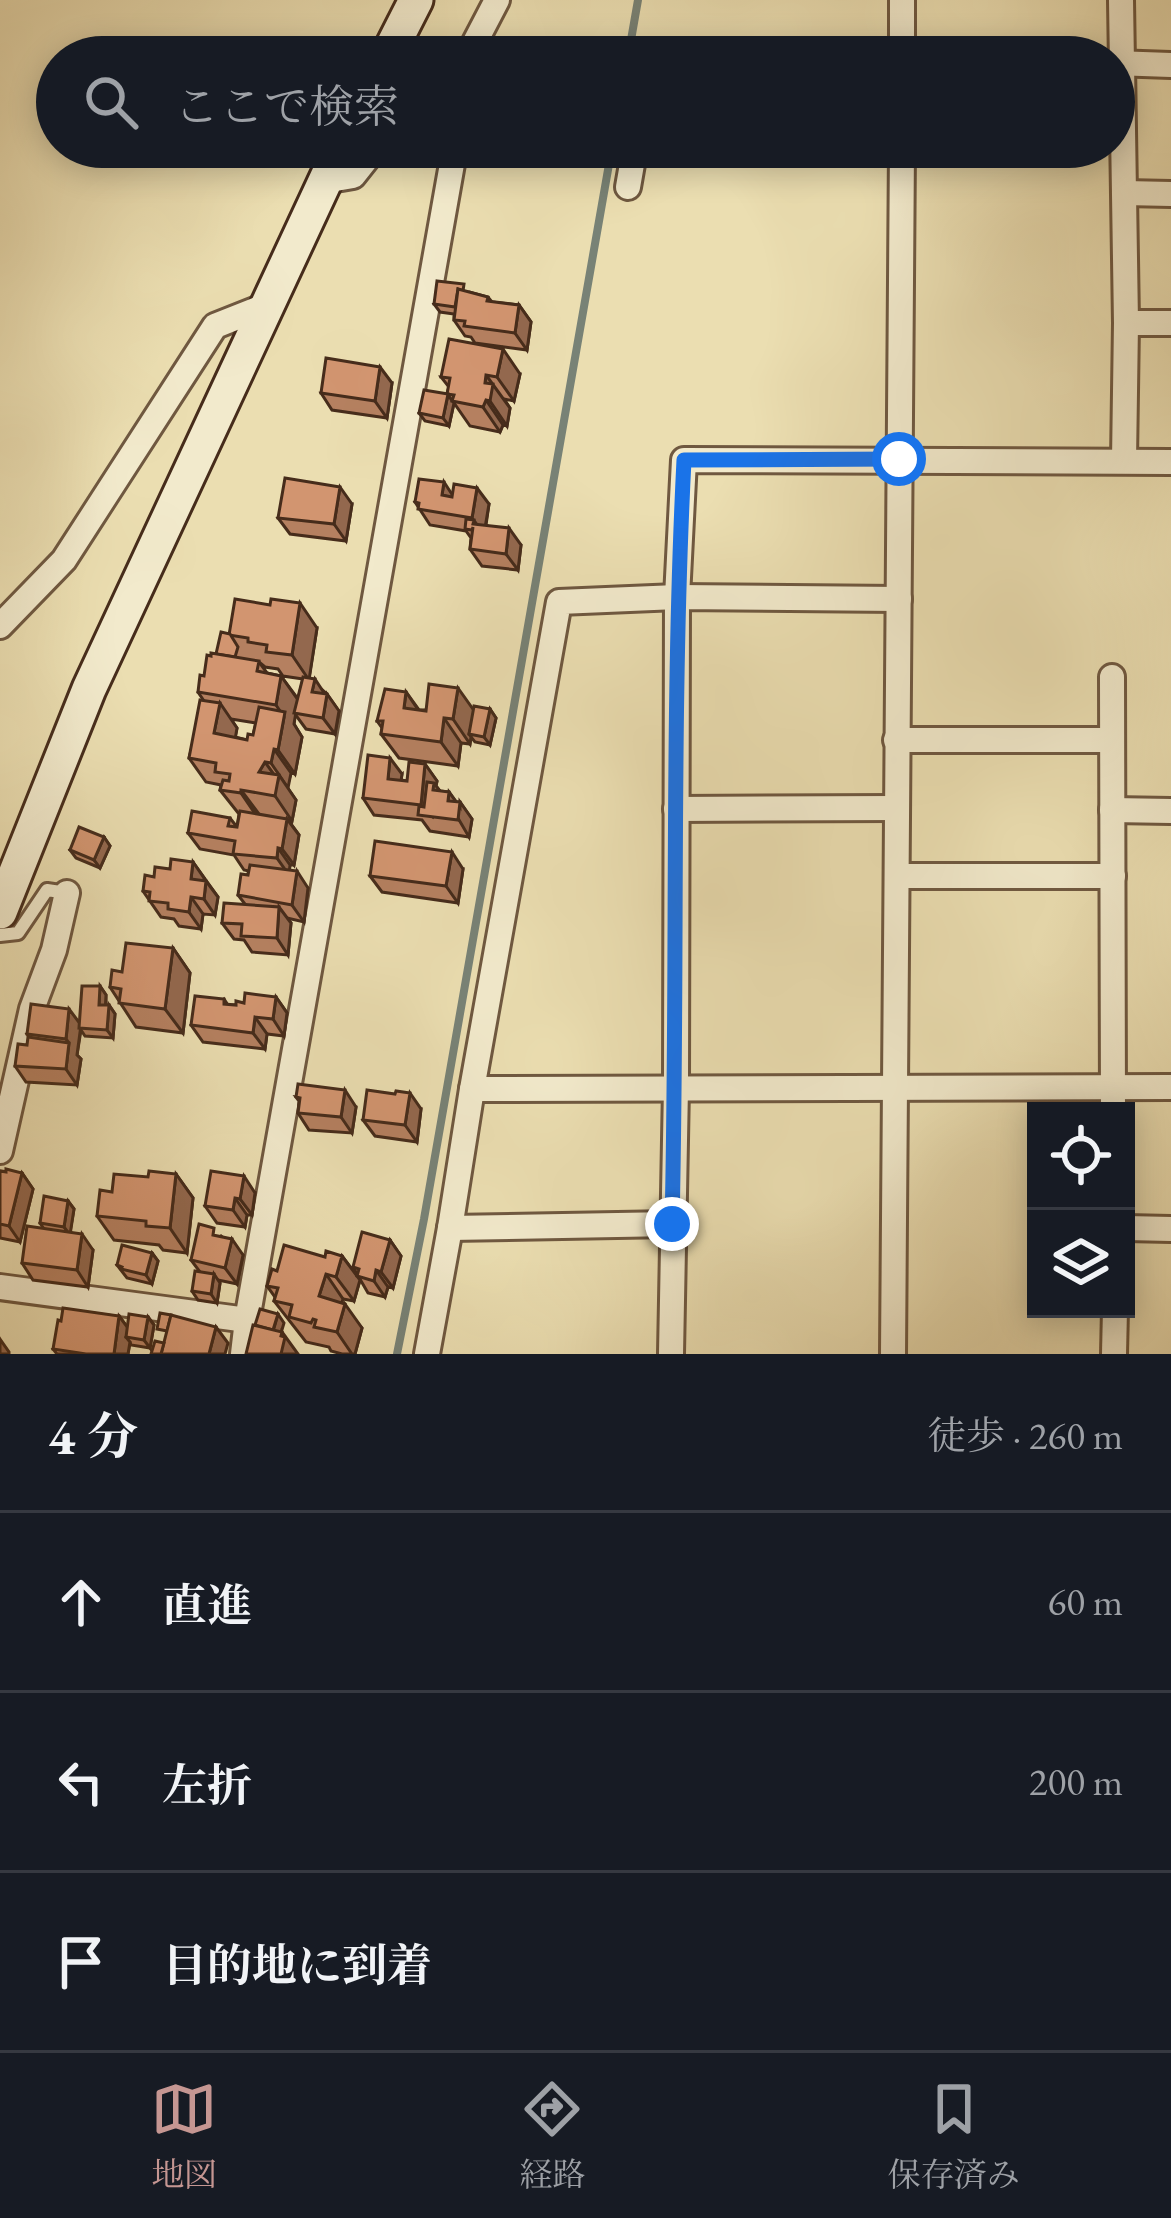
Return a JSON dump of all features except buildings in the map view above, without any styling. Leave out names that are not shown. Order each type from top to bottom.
[{"type":"street","points":[[398,36],[416,0]]},
{"type":"street","points":[[476,36],[497,0]]},
{"type":"street","points":[[902,0],[902,36]]},
{"type":"street","points":[[1119,36],[1121,0]]},
{"type":"street","points":[[1135,64],[1171,65]]},
{"type":"street","points":[[0,912],[88,689],[330,168]]},
{"type":"street","points":[[324,181],[353,176],[359,168]]},
{"type":"street","points":[[243,1354],[308,962],[452,168]]},
{"type":"street","points":[[628,187],[631,168]]},
{"type":"street","points":[[892,1354],[902,168]]},
{"type":"street","points":[[1124,168],[1124,460]]},
{"type":"street","points":[[1125,193],[1171,194]]},
{"type":"street","points":[[0,626],[64,560],[215,326],[265,306]]},
{"type":"street","points":[[1126,323],[1171,323]]},
{"type":"street","points":[[671,1354],[677,597],[684,460],[1171,462]]},
{"type":"street","points":[[427,1354],[559,602],[677,597],[899,598]]},
{"type":"street","points":[[1112,677],[1113,1099]]},
{"type":"street","points":[[896,740],[1112,740]]},
{"type":"street","points":[[676,809],[896,808]]},
{"type":"street","points":[[1112,810],[1171,811]]},
{"type":"street","points":[[897,876],[1114,876]]},
{"type":"street","points":[[0,1151],[32,1009],[54,950],[67,893]]},
{"type":"street","points":[[472,1089],[894,1088],[1113,1099],[1171,1088]]},
{"type":"street","points":[[450,1228],[672,1224]]},
{"type":"street","points":[[1135,1228],[1171,1228]]},
{"type":"street","points":[[0,1287],[247,1320]]},
{"type":"street","points":[[1114,1354],[1115,1318]]},
{"type":"lane","points":[[0,935],[18,933],[47,890],[67,893]]},
{"type":"waterway","points":[[632,36],[638,0]]},
{"type":"waterway","points":[[397,1354],[608,168]]},
{"type":"route","points":[[672,1224],[677,597],[684,460],[899,459]]}]
